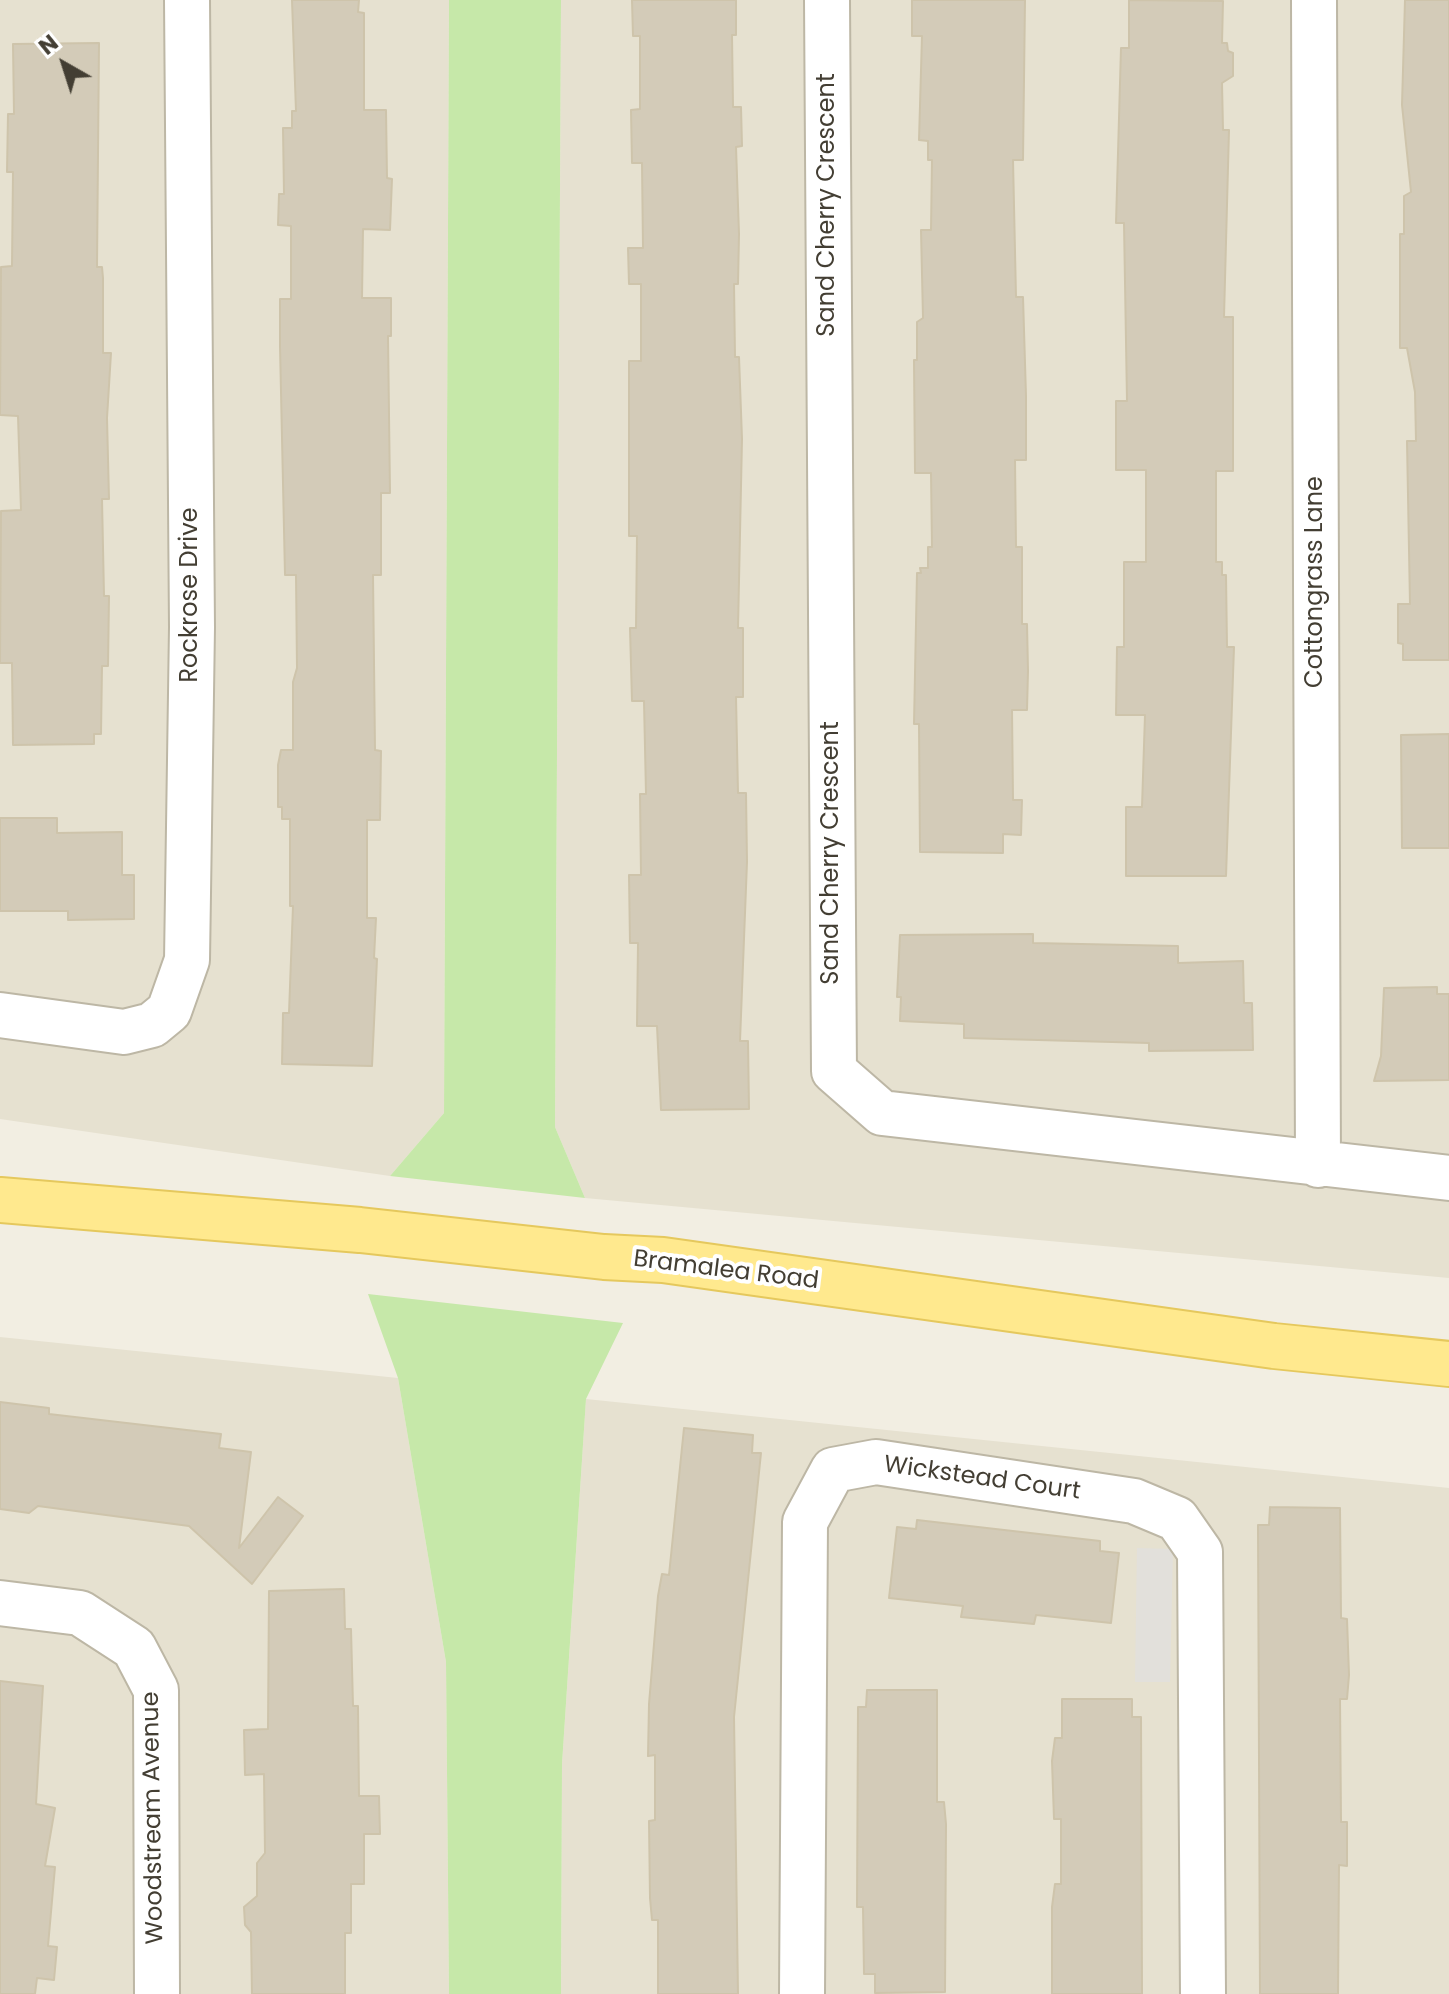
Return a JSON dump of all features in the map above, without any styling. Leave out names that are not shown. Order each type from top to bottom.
[{"type":"main road","name":"Bramalea Road","points":[[0,1200],[360,1230],[604,1257],[663,1260],[1274,1346],[1449,1364]]},
{"type":"street","name":"Rockrose Drive","points":[[0,1015],[124,1032],[152,1025],[169,1011],[187,960],[192,627],[187,0]]},
{"type":"street","name":"Sand Cherry Crescent","points":[[827,0],[834,1071],[882,1113],[1449,1178]]},
{"type":"street","name":"Cottongrass Lane","points":[[1314,0],[1318,1165]]},
{"type":"street","name":"Wickstead Court","points":[[802,1994],[805,1522],[833,1470],[876,1462],[1134,1501],[1177,1519],[1200,1552],[1203,1994]]},
{"type":"street","name":"Woodstream Avenue","points":[[0,1603],[80,1613],[134,1648],[156,1690],[157,1994]]},
{"type":"shaded area","points":[[0,0],[449,0],[444,1113],[390,1176],[0,1119]]},
{"type":"shaded area","points":[[561,0],[1449,0],[1449,1278],[585,1198],[555,1127]]},
{"type":"shaded area","points":[[0,1337],[398,1378],[446,1662],[449,1994],[0,1994]]},
{"type":"shaded area","points":[[586,1399],[1449,1488],[1449,1994],[561,1994],[562,1764]]},
{"type":"shaded area","points":[[1137,1548],[1173,1549],[1170,1682],[1135,1682]]},
{"type":"green space","points":[[449,0],[561,0],[555,1127],[585,1198],[390,1176],[444,1113]]},
{"type":"green space","points":[[368,1294],[623,1323],[586,1399],[562,1764],[561,1994],[449,1994],[446,1662],[398,1378]]},
{"type":"building","points":[[292,0],[359,0],[358,12],[364,13],[364,110],[386,110],[387,178],[392,179],[390,230],[363,229],[362,298],[391,298],[391,336],[388,336],[390,493],[381,493],[381,575],[373,575],[375,750],[381,751],[380,820],[367,820],[367,918],[376,918],[374,958],[377,959],[372,1066],[282,1064],[283,1013],[289,1013],[293,906],[290,906],[290,819],[282,819],[282,807],[278,807],[278,765],[281,750],[293,750],[293,682],[297,668],[296,575],[285,575],[280,346],[280,299],[291,299],[291,226],[278,225],[279,194],[284,194],[283,128],[292,128],[292,111],[296,111]]},
{"type":"building","points":[[632,0],[736,0],[736,35],[732,35],[733,107],[741,107],[742,146],[736,147],[739,234],[738,284],[734,284],[735,357],[739,357],[742,439],[738,628],[743,628],[743,697],[736,697],[738,793],[746,793],[747,862],[740,1041],[748,1041],[749,1109],[661,1110],[657,1026],[637,1026],[638,943],[630,943],[629,875],[641,875],[640,794],[646,794],[644,701],[632,701],[630,628],[636,628],[637,536],[629,536],[629,361],[641,361],[641,284],[629,284],[628,248],[643,248],[642,163],[632,163],[631,110],[640,109],[640,36],[633,36]]},
{"type":"building","points":[[912,0],[1025,0],[1023,160],[1013,160],[1016,297],[1023,297],[1026,396],[1026,460],[1015,460],[1016,547],[1022,547],[1022,624],[1027,624],[1027,710],[1012,710],[1013,800],[1022,800],[1021,835],[1003,834],[1003,853],[920,852],[919,724],[914,724],[917,573],[921,573],[920,568],[928,568],[928,547],[932,547],[931,473],[915,473],[914,360],[917,360],[917,322],[923,318],[921,230],[931,230],[932,160],[928,160],[928,141],[919,140],[922,36],[912,36]]},
{"type":"building","points":[[1129,0],[1223,1],[1222,43],[1227,43],[1228,51],[1233,53],[1233,76],[1222,83],[1223,130],[1229,130],[1224,317],[1233,317],[1233,471],[1216,471],[1216,562],[1222,562],[1222,575],[1226,575],[1227,647],[1234,647],[1226,876],[1126,876],[1126,807],[1142,807],[1145,715],[1116,715],[1117,647],[1124,647],[1124,562],[1146,562],[1146,470],[1116,470],[1116,401],[1127,401],[1124,223],[1116,223],[1121,48],[1129,48]]},
{"type":"building","points":[[1405,0],[1449,0],[1449,660],[1403,660],[1403,644],[1398,643],[1398,604],[1410,604],[1407,441],[1416,441],[1415,392],[1407,348],[1400,348],[1400,234],[1404,234],[1404,196],[1411,192],[1402,105]]},
{"type":"building","points":[[99,43],[97,267],[102,267],[103,278],[103,353],[111,353],[107,418],[109,499],[102,499],[104,596],[109,596],[108,666],[102,666],[101,734],[94,734],[94,744],[13,745],[12,663],[0,663],[1,511],[21,510],[18,416],[0,415],[1,267],[12,266],[13,172],[7,172],[8,114],[14,114],[13,44]]},
{"type":"building","points":[[1449,734],[1449,848],[1402,848],[1401,735]]},
{"type":"building","points":[[0,818],[57,818],[57,833],[122,832],[122,875],[134,875],[134,919],[68,920],[68,911],[0,911]]},
{"type":"building","points":[[1033,934],[1033,943],[1178,946],[1178,963],[1243,961],[1244,1003],[1252,1003],[1253,1050],[1149,1051],[1149,1043],[964,1038],[964,1024],[900,1021],[901,997],[897,997],[900,935]]},
{"type":"building","points":[[1437,987],[1437,994],[1449,994],[1449,1080],[1374,1081],[1381,1056],[1384,988]]},
{"type":"building","points":[[0,1402],[49,1408],[49,1414],[221,1434],[219,1448],[251,1452],[239,1548],[278,1497],[303,1516],[252,1584],[189,1526],[38,1506],[29,1513],[0,1509]]},
{"type":"building","points":[[684,1428],[753,1435],[752,1453],[761,1453],[734,1717],[738,1994],[658,1994],[658,1920],[652,1920],[650,1898],[649,1821],[655,1820],[655,1755],[648,1756],[649,1704],[658,1596],[662,1574],[669,1575]]},
{"type":"building","points":[[1270,1507],[1340,1508],[1341,1618],[1347,1619],[1349,1675],[1347,1699],[1340,1699],[1341,1822],[1347,1822],[1347,1866],[1339,1865],[1338,1994],[1260,1994],[1258,1525],[1269,1525]]},
{"type":"building","points":[[917,1520],[1100,1541],[1100,1551],[1119,1553],[1111,1623],[1036,1615],[1034,1624],[961,1617],[963,1606],[889,1598],[897,1527],[916,1529]]},
{"type":"building","points":[[344,1589],[345,1629],[351,1629],[353,1706],[358,1706],[359,1796],[379,1796],[380,1834],[364,1834],[364,1884],[351,1884],[351,1933],[345,1933],[345,1994],[252,1994],[251,1932],[245,1925],[244,1907],[257,1896],[257,1863],[265,1853],[264,1774],[245,1775],[244,1730],[268,1729],[269,1591]]},
{"type":"building","points":[[0,1681],[43,1686],[36,1804],[55,1808],[45,1866],[55,1867],[48,1946],[57,1947],[54,1980],[37,1978],[35,1994],[0,1994]]},
{"type":"building","points":[[867,1690],[937,1690],[937,1802],[944,1802],[946,1824],[945,1992],[875,1993],[875,1974],[864,1974],[863,1907],[857,1907],[858,1707],[866,1707]]},
{"type":"building","points":[[1062,1699],[1132,1699],[1132,1717],[1141,1717],[1142,1994],[1052,1994],[1052,1907],[1055,1884],[1061,1884],[1061,1819],[1054,1819],[1052,1761],[1055,1738],[1062,1738]]}]
